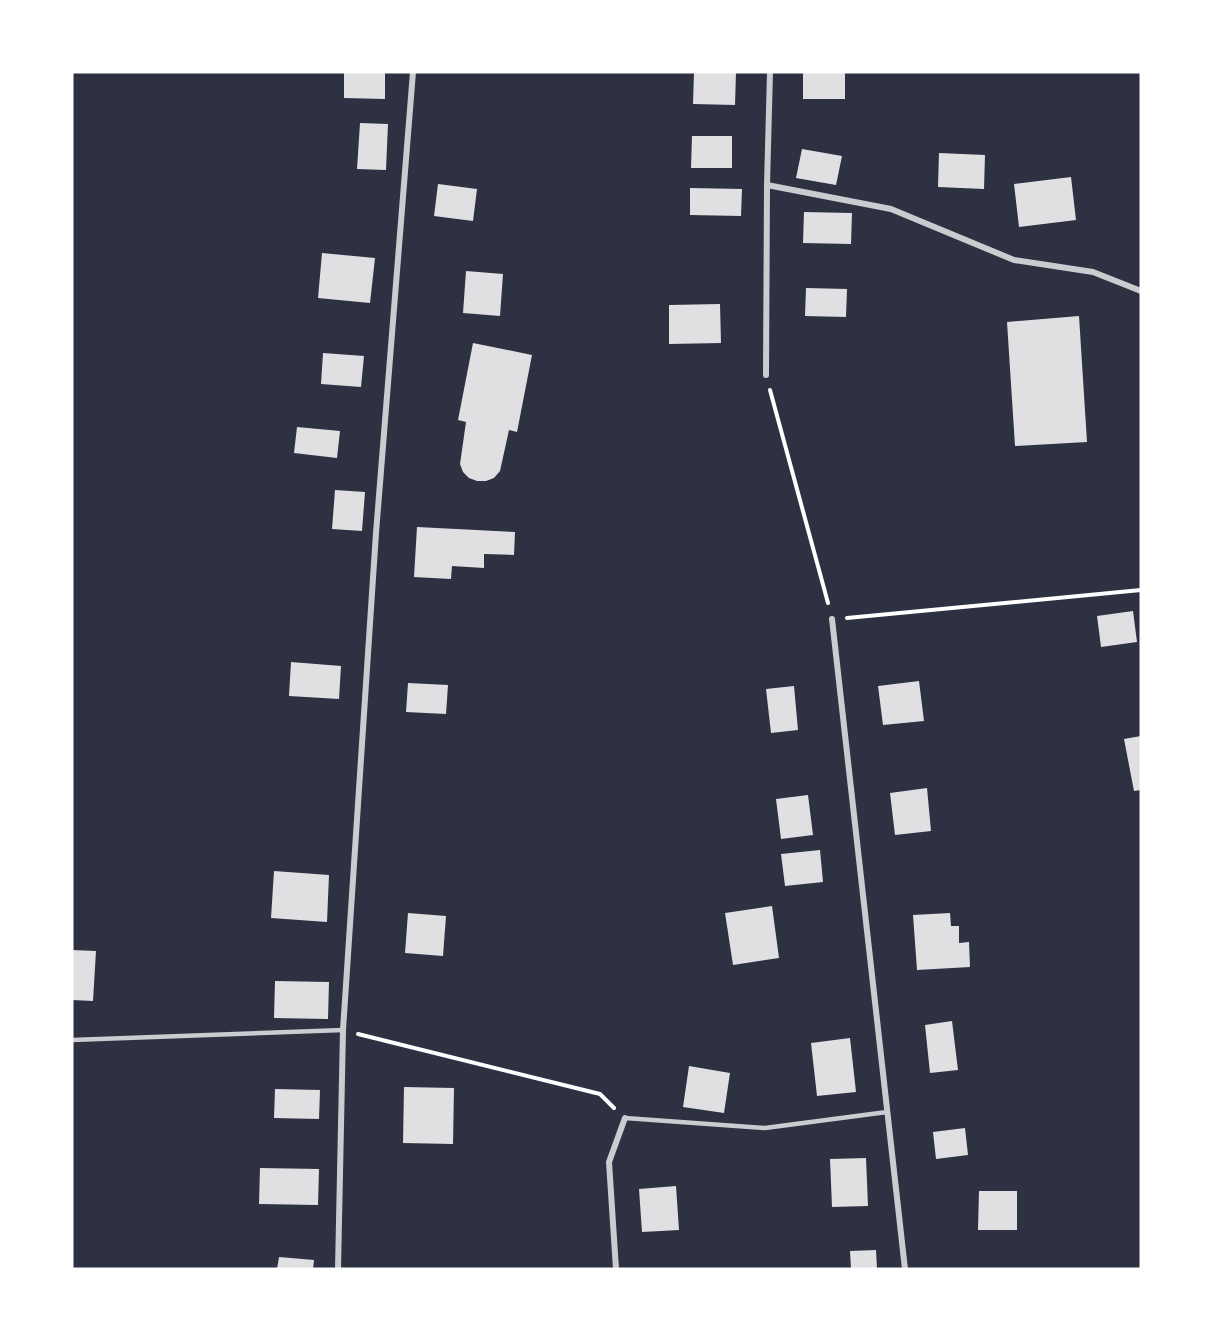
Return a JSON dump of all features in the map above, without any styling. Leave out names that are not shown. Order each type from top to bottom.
[{"type":"street","points":[[338,1269],[343,1030],[376,533],[413,72]]},
{"type":"street","points":[[766,375],[770,72]]},
{"type":"street","points":[[767,185],[891,209],[1014,260],[1093,272],[1141,291]]},
{"type":"street","points":[[832,619],[905,1269]]},
{"type":"street","points":[[616,1269],[609,1162],[625,1118]]},
{"type":"lane","points":[[72,1040],[343,1030]]},
{"type":"lane","points":[[625,1118],[765,1128],[887,1112]]},
{"type":"path","points":[[766,375],[832,619],[1141,590]]},
{"type":"path","points":[[343,1030],[600,1094],[625,1118]]},
{"type":"building","points":[[344,72],[385,72],[385,99],[344,98]]},
{"type":"building","points":[[694,72],[736,72],[735,105],[693,104]]},
{"type":"building","points":[[803,72],[845,72],[845,99],[803,99]]},
{"type":"building","points":[[360,123],[388,124],[386,170],[357,169]]},
{"type":"building","points":[[692,136],[732,136],[732,168],[691,168]]},
{"type":"building","points":[[802,149],[842,156],[836,185],[796,178]]},
{"type":"building","points":[[939,153],[985,155],[984,189],[938,187]]},
{"type":"building","points":[[1071,177],[1076,220],[1019,227],[1014,184]]},
{"type":"building","points":[[438,184],[477,189],[473,221],[434,216]]},
{"type":"building","points":[[690,188],[742,189],[741,216],[690,215]]},
{"type":"building","points":[[804,212],[852,213],[851,244],[803,243]]},
{"type":"building","points":[[322,253],[375,258],[370,303],[318,298]]},
{"type":"building","points":[[466,271],[503,274],[500,316],[463,313]]},
{"type":"building","points":[[806,288],[847,289],[846,317],[805,316]]},
{"type":"building","points":[[720,304],[721,343],[669,344],[669,305]]},
{"type":"building","points":[[1079,316],[1087,442],[1015,446],[1007,322]]},
{"type":"building","points":[[473,343],[532,355],[517,432],[509,430],[500,471],[494,478],[486,481],[469,478],[463,472],[460,464],[466,422],[458,420]]},
{"type":"building","points":[[323,353],[364,356],[361,387],[321,384]]},
{"type":"building","points":[[297,427],[340,431],[337,458],[294,453]]},
{"type":"building","points":[[335,490],[365,492],[362,531],[332,529]]},
{"type":"building","points":[[417,527],[515,532],[514,555],[484,554],[484,568],[452,566],[451,579],[414,577]]},
{"type":"building","points":[[1133,611],[1137,642],[1101,647],[1097,616]]},
{"type":"building","points":[[291,662],[341,666],[339,699],[289,696]]},
{"type":"building","points":[[919,681],[924,721],[883,725],[878,686]]},
{"type":"building","points":[[408,683],[448,685],[446,714],[406,712]]},
{"type":"building","points":[[794,686],[798,730],[771,733],[766,689]]},
{"type":"building","points":[[1141,736],[1141,790],[1134,791],[1124,739]]},
{"type":"building","points":[[927,788],[931,831],[895,835],[890,793]]},
{"type":"building","points":[[808,795],[813,835],[781,839],[776,799]]},
{"type":"building","points":[[820,850],[823,882],[785,886],[781,854]]},
{"type":"building","points":[[274,871],[329,875],[327,922],[271,918]]},
{"type":"building","points":[[772,906],[779,958],[733,965],[725,913]]},
{"type":"building","points":[[408,913],[446,916],[443,956],[405,953]]},
{"type":"building","points":[[950,913],[951,926],[959,926],[959,943],[969,942],[970,967],[917,970],[913,915]]},
{"type":"building","points":[[72,950],[96,951],[93,1001],[72,1000]]},
{"type":"building","points":[[275,981],[329,982],[328,1019],[274,1018]]},
{"type":"building","points":[[952,1021],[958,1070],[930,1073],[925,1025]]},
{"type":"building","points":[[850,1038],[856,1092],[817,1096],[811,1043]]},
{"type":"building","points":[[689,1066],[730,1073],[724,1113],[683,1107]]},
{"type":"building","points":[[404,1087],[454,1088],[453,1144],[403,1143]]},
{"type":"building","points":[[275,1089],[320,1090],[319,1119],[274,1118]]},
{"type":"building","points":[[965,1128],[968,1155],[936,1159],[933,1132]]},
{"type":"building","points":[[866,1158],[868,1206],[832,1207],[830,1159]]},
{"type":"building","points":[[260,1168],[319,1169],[318,1205],[259,1204]]},
{"type":"building","points":[[676,1186],[679,1230],[642,1232],[639,1189]]},
{"type":"building","points":[[979,1191],[1017,1191],[1017,1230],[978,1230]]},
{"type":"building","points":[[876,1250],[877,1269],[851,1269],[850,1251]]},
{"type":"building","points":[[279,1257],[314,1260],[313,1269],[277,1269]]}]
